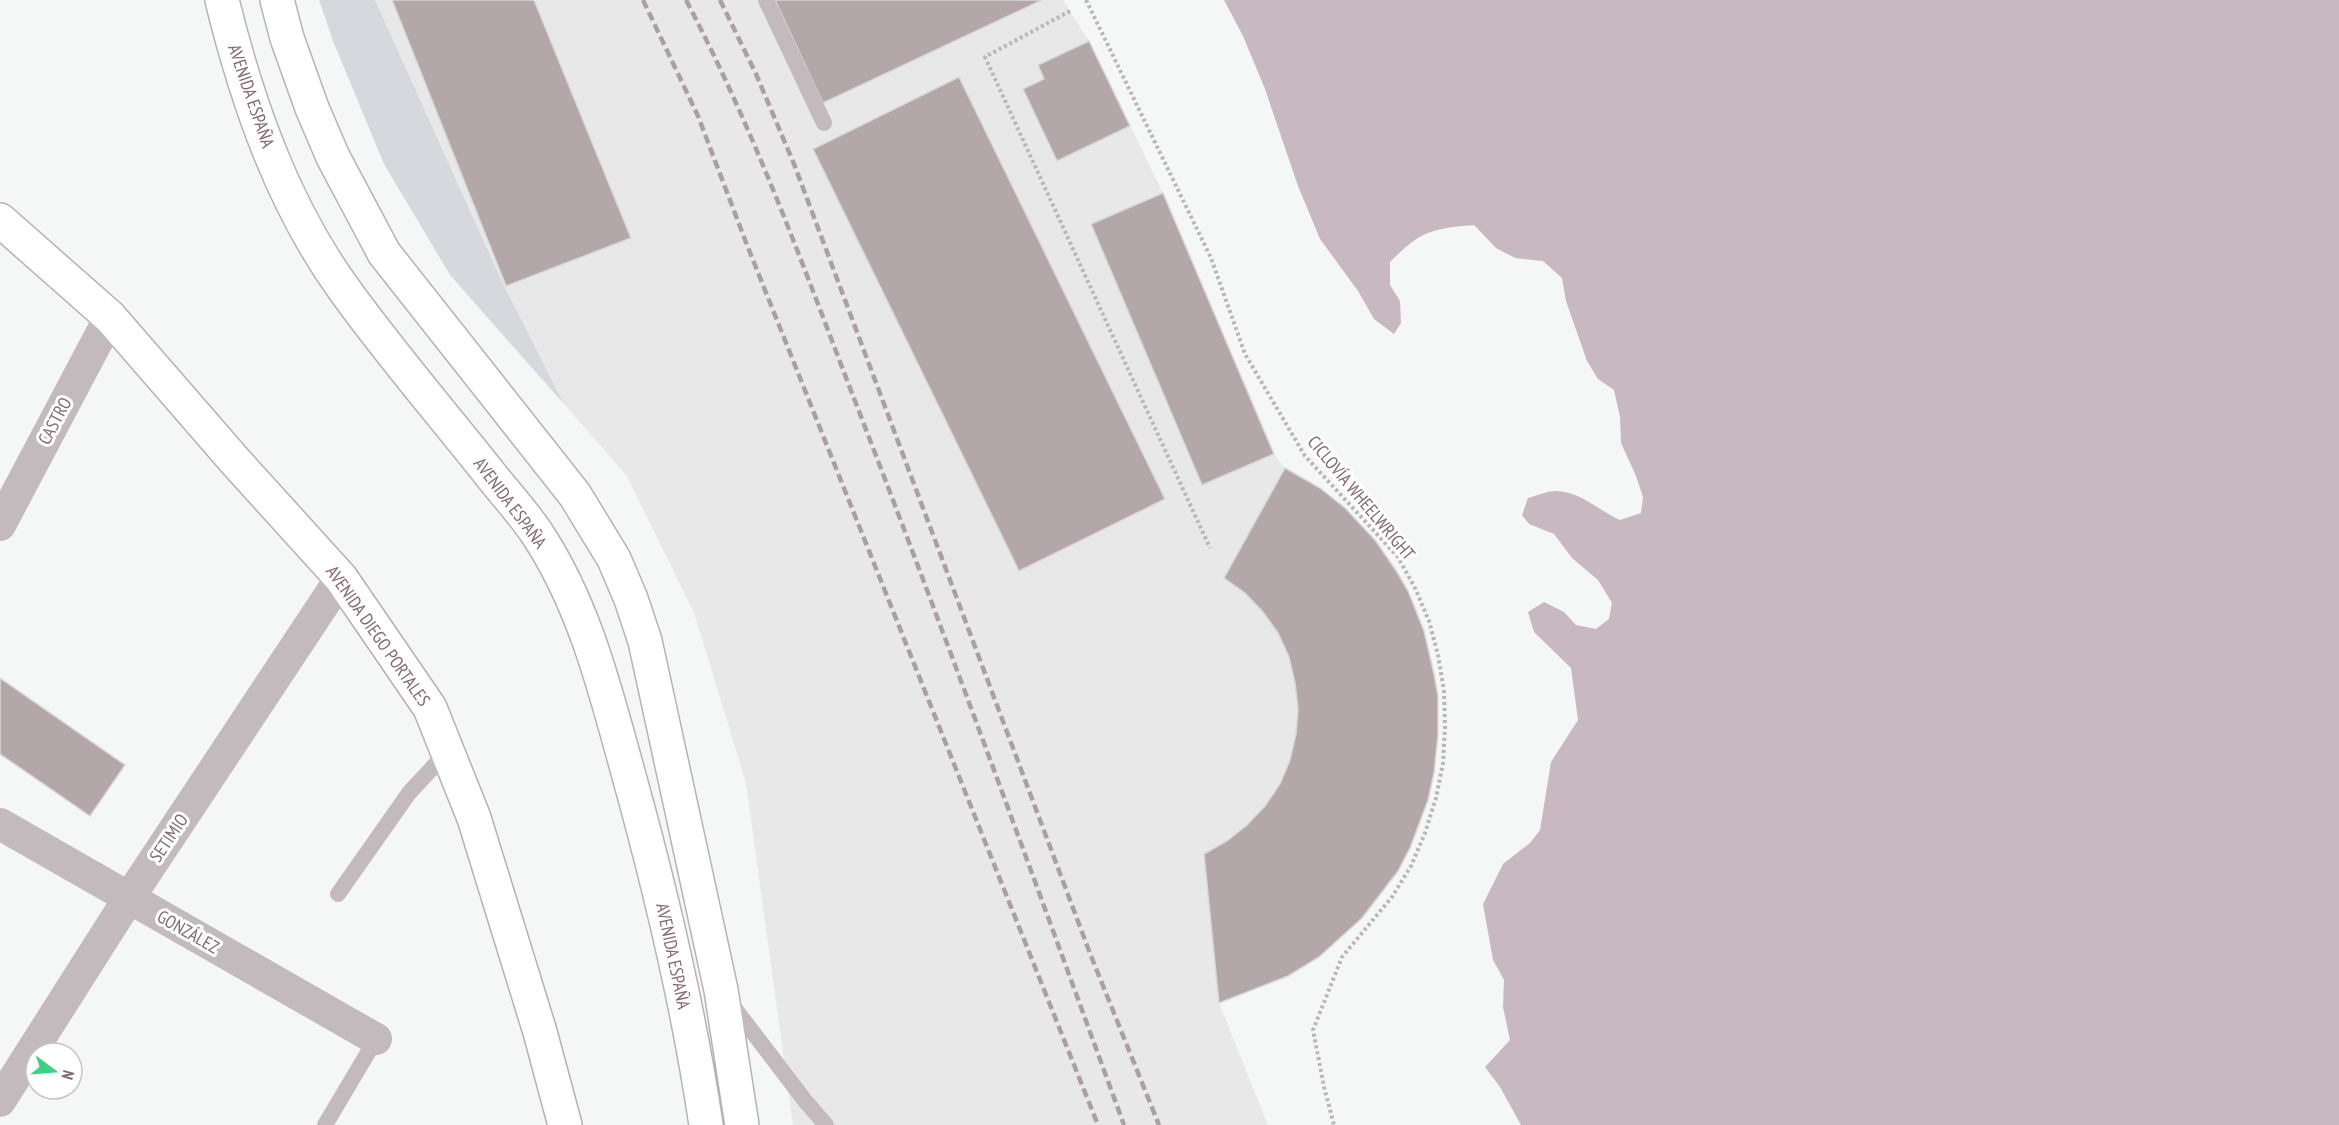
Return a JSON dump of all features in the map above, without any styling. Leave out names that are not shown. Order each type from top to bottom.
[{"type":"main road","name":"AVENIDA ESPAÑA","points":[[222,0],[236,56],[257,122],[284,185],[313,239],[345,291],[536,532],[573,602],[595,654],[648,841],[678,974],[706,1125]]},
{"type":"main road","points":[[277,0],[291,48],[325,138],[357,206],[384,253],[574,495],[614,559],[631,599],[645,641],[721,990],[742,1125]]},
{"type":"main road","name":"AVENIDA DIEGO PORTALES","points":[[0,220],[110,317],[235,461],[341,578],[430,708],[474,818],[540,1032],[565,1125]]},
{"type":"street","name":"CASTRO","points":[[0,525],[110,317]]},
{"type":"street","name":"SETIMIO","points":[[0,1101],[129,898],[341,578]]},
{"type":"street","name":"GONZÁLEZ","points":[[0,824],[376,1039]]},
{"type":"lane","points":[[766,0],[824,123]]},
{"type":"lane","points":[[338,894],[409,793],[447,752]]},
{"type":"lane","points":[[721,990],[826,1125]]},
{"type":"lane","points":[[325,1125],[376,1039]]},
{"type":"path","name":"CICLOVÍA WHEELWRIGHT","points":[[1086,0],[1211,258],[1245,354],[1305,456],[1398,557],[1429,621],[1438,655],[1444,691],[1445,736],[1443,763],[1436,798],[1425,833],[1411,866],[1392,897],[1342,957],[1313,1030],[1334,1125]]},
{"type":"path","points":[[1070,11],[985,57],[1210,548]]},
{"type":"shaded area","points":[[319,0],[375,0],[504,286],[564,404],[450,275],[384,164],[333,41]]},
{"type":"shaded area","points":[[375,0],[1063,0],[1089,41],[1163,193],[1274,454],[1285,468],[1320,488],[1345,508],[1375,540],[1397,572],[1417,610],[1434,674],[1438,696],[1438,735],[1434,773],[1420,825],[1398,871],[1362,918],[1319,957],[1288,976],[1219,1003],[1268,1125],[793,1125],[746,783],[694,613],[627,476],[564,404],[504,286]]},
{"type":"shaded area","points":[[1224,0],[2339,0],[2339,1125],[1521,1125],[1500,1087],[1485,1067],[1510,1040],[1503,1007],[1504,980],[1493,960],[1483,904],[1503,864],[1530,843],[1540,830],[1551,762],[1578,720],[1571,668],[1534,632],[1528,612],[1544,602],[1564,612],[1576,625],[1596,629],[1609,619],[1612,603],[1598,580],[1572,558],[1554,534],[1529,524],[1522,515],[1528,498],[1556,491],[1573,494],[1620,520],[1641,513],[1643,497],[1621,443],[1620,417],[1614,390],[1598,379],[1587,361],[1566,301],[1562,278],[1543,261],[1515,258],[1496,248],[1474,225],[1427,233],[1410,244],[1390,262],[1390,285],[1400,301],[1401,323],[1394,334],[1374,319],[1358,291],[1320,239],[1298,186],[1265,89],[1243,36]]},
{"type":"building","points":[[392,0],[534,0],[631,238],[506,286]]},
{"type":"building","points":[[775,0],[1042,0],[823,103]]},
{"type":"building","points":[[1089,41],[1130,126],[1057,161],[1023,89],[1044,79],[1038,65]]},
{"type":"building","points":[[959,77],[1165,499],[1019,571],[813,149]]},
{"type":"building","points":[[1163,193],[1274,454],[1202,485],[1091,224]]},
{"type":"building","points":[[1285,468],[1320,488],[1345,508],[1375,540],[1408,591],[1424,631],[1438,696],[1438,735],[1434,773],[1428,800],[1410,848],[1398,871],[1362,918],[1319,957],[1288,976],[1219,1003],[1204,854],[1227,841],[1247,825],[1265,806],[1280,784],[1290,760],[1296,734],[1298,709],[1289,657],[1278,633],[1245,593],[1224,578]]},
{"type":"building","points":[[0,678],[125,765],[90,816],[0,754]]},
{"type":"railway","points":[[643,0],[698,116],[747,245],[1098,1125]]},
{"type":"railway","points":[[686,0],[735,101],[800,257],[961,680],[1124,1125]]},
{"type":"railway","points":[[720,0],[756,74],[794,164],[1091,956],[1159,1125]]}]
